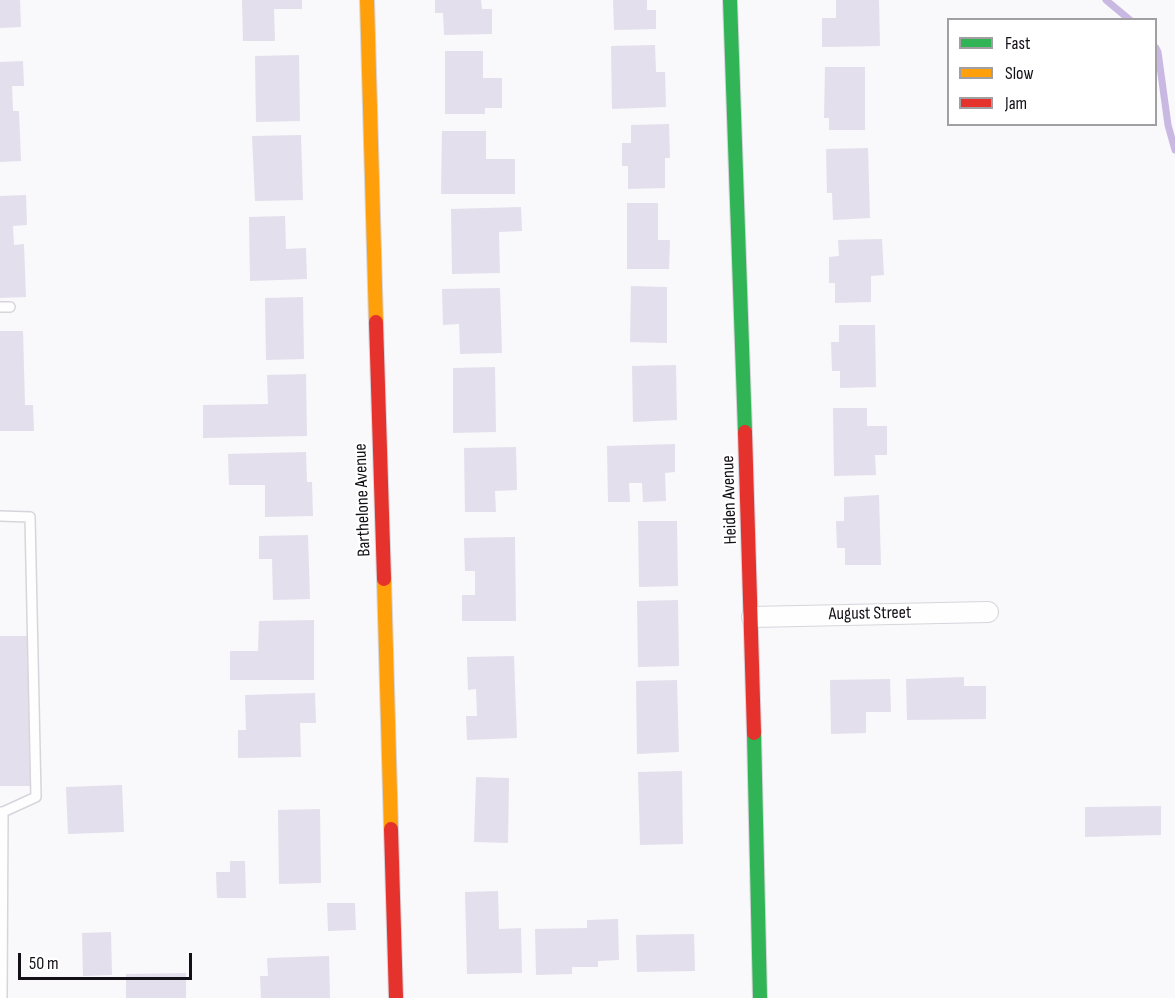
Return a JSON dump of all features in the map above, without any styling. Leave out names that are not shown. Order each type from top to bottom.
[{"type":"street","name":"Barthelone Avenue","points":[[367,0],[396,998]]},
{"type":"street","name":"Heiden Avenue","points":[[730,0],[752,617],[760,998]]},
{"type":"street","name":"August Street","points":[[752,617],[988,612]]},
{"type":"lane","points":[[0,307],[10,307]]},
{"type":"lane","points":[[0,516],[30,517],[36,797],[1,812],[2,998]]},
{"type":"building","points":[[0,0],[20,0],[21,27],[0,28]]},
{"type":"building","points":[[242,0],[302,0],[302,9],[274,9],[275,41],[243,41]]},
{"type":"building","points":[[435,0],[481,0],[482,9],[492,9],[492,34],[444,35],[443,13],[435,13]]},
{"type":"building","points":[[613,0],[647,0],[647,10],[656,10],[656,29],[614,30]]},
{"type":"building","points":[[836,0],[879,0],[880,46],[822,47],[822,18],[836,18]]},
{"type":"building","points":[[655,45],[656,72],[665,72],[666,107],[612,109],[611,46]]},
{"type":"building","points":[[445,51],[483,51],[483,78],[502,78],[502,108],[485,108],[485,114],[445,114]]},
{"type":"building","points":[[299,55],[300,121],[256,122],[255,56]]},
{"type":"building","points":[[23,61],[24,86],[12,86],[13,111],[19,111],[21,161],[0,162],[0,62]]},
{"type":"building","points":[[825,67],[865,67],[865,130],[829,130],[829,118],[824,118]]},
{"type":"building","points":[[669,124],[670,158],[665,158],[665,188],[628,189],[628,166],[622,166],[622,143],[631,143],[631,125]]},
{"type":"building","points":[[442,131],[486,131],[486,159],[515,159],[515,194],[441,194]]},
{"type":"building","points":[[301,135],[303,200],[255,201],[252,136]]},
{"type":"building","points":[[868,148],[870,218],[833,220],[832,193],[827,193],[826,149]]},
{"type":"building","points":[[26,195],[27,225],[13,226],[14,245],[24,244],[26,297],[0,298],[0,196]]},
{"type":"building","points":[[627,203],[658,203],[658,240],[670,240],[669,269],[627,269]]},
{"type":"building","points":[[521,207],[522,231],[499,232],[500,273],[452,274],[451,209]]},
{"type":"building","points":[[285,216],[286,249],[306,248],[307,279],[250,281],[249,217]]},
{"type":"building","points":[[882,239],[884,275],[871,276],[871,302],[835,303],[835,283],[829,283],[829,257],[839,256],[838,240]]},
{"type":"building","points":[[631,286],[667,287],[667,343],[630,342]]},
{"type":"building","points":[[500,288],[502,353],[460,354],[459,324],[443,325],[442,289]]},
{"type":"building","points":[[303,297],[304,359],[266,360],[265,298]]},
{"type":"building","points":[[839,325],[875,325],[876,387],[840,388],[840,371],[832,371],[831,342],[839,342]]},
{"type":"building","points":[[0,331],[23,331],[25,405],[33,405],[34,431],[0,431]]},
{"type":"building","points":[[676,365],[677,420],[633,422],[632,366]]},
{"type":"building","points":[[495,367],[496,432],[453,433],[453,368]]},
{"type":"building","points":[[306,374],[307,436],[203,438],[203,405],[268,404],[267,375]]},
{"type":"building","points":[[833,408],[867,408],[867,426],[887,426],[887,455],[875,455],[876,475],[834,476]]},
{"type":"building","points":[[675,444],[675,472],[665,473],[666,501],[643,502],[642,483],[629,483],[630,502],[608,502],[607,446]]},
{"type":"building","points":[[516,447],[517,490],[495,491],[496,512],[465,512],[464,448]]},
{"type":"building","points":[[306,452],[307,482],[312,482],[313,516],[265,517],[265,485],[229,485],[228,454]]},
{"type":"building","points":[[879,495],[881,565],[845,565],[845,548],[837,548],[836,521],[844,521],[844,497]]},
{"type":"building","points":[[638,521],[677,521],[678,586],[639,587]]},
{"type":"building","points":[[308,535],[310,599],[273,600],[272,559],[259,559],[259,536]]},
{"type":"building","points":[[515,537],[516,621],[462,621],[462,595],[475,595],[475,571],[465,571],[464,538]]},
{"type":"building","points":[[678,600],[679,666],[638,667],[637,601]]},
{"type":"building","points":[[314,620],[314,680],[230,680],[230,651],[258,651],[259,621]]},
{"type":"building","points":[[0,636],[36,636],[38,786],[0,786]]},
{"type":"building","points":[[514,656],[517,738],[467,740],[466,716],[477,716],[476,689],[468,690],[467,657]]},
{"type":"building","points":[[964,677],[964,686],[986,686],[986,719],[907,720],[906,679]]},
{"type":"building","points":[[890,679],[891,712],[866,712],[866,733],[831,734],[830,680]]},
{"type":"building","points":[[677,680],[679,752],[637,754],[636,681]]},
{"type":"building","points":[[315,693],[316,723],[300,723],[301,757],[238,758],[238,730],[246,730],[245,695]]},
{"type":"building","points":[[682,771],[683,844],[640,845],[638,772]]},
{"type":"building","points":[[476,777],[509,778],[508,843],[474,842]]},
{"type":"building","points":[[122,785],[124,832],[68,834],[66,787]]},
{"type":"building","points":[[1161,806],[1161,835],[1085,837],[1085,807]]},
{"type":"building","points":[[320,809],[321,883],[279,884],[278,810]]},
{"type":"building","points":[[230,861],[245,861],[246,898],[217,898],[216,872],[230,872]]},
{"type":"building","points":[[498,891],[499,929],[521,928],[522,973],[467,974],[465,892]]},
{"type":"building","points":[[327,903],[355,903],[356,930],[328,931]]},
{"type":"building","points":[[618,919],[619,960],[598,961],[598,967],[572,967],[572,974],[536,975],[535,929],[587,928],[587,920]]},
{"type":"building","points":[[111,932],[112,975],[83,976],[82,933]]},
{"type":"building","points":[[694,934],[695,971],[637,972],[636,935]]},
{"type":"building","points":[[329,956],[330,998],[261,998],[260,976],[268,976],[267,958]]},
{"type":"building","points":[[186,973],[186,998],[126,998],[126,974]]},
{"type":"waterway","points":[[1106,0],[1128,18]]},
{"type":"waterway","points":[[1157,50],[1168,125],[1175,150]]},
{"type":"traffic: fast","points":[[730,0],[745,432]]},
{"type":"traffic: fast","points":[[754,733],[760,998]]},
{"type":"traffic: slow","points":[[367,0],[376,322]]},
{"type":"traffic: slow","points":[[384,579],[391,829]]},
{"type":"traffic: jam","points":[[376,322],[384,579]]},
{"type":"traffic: jam","points":[[745,432],[754,733]]},
{"type":"traffic: jam","points":[[391,829],[396,998]]}]
